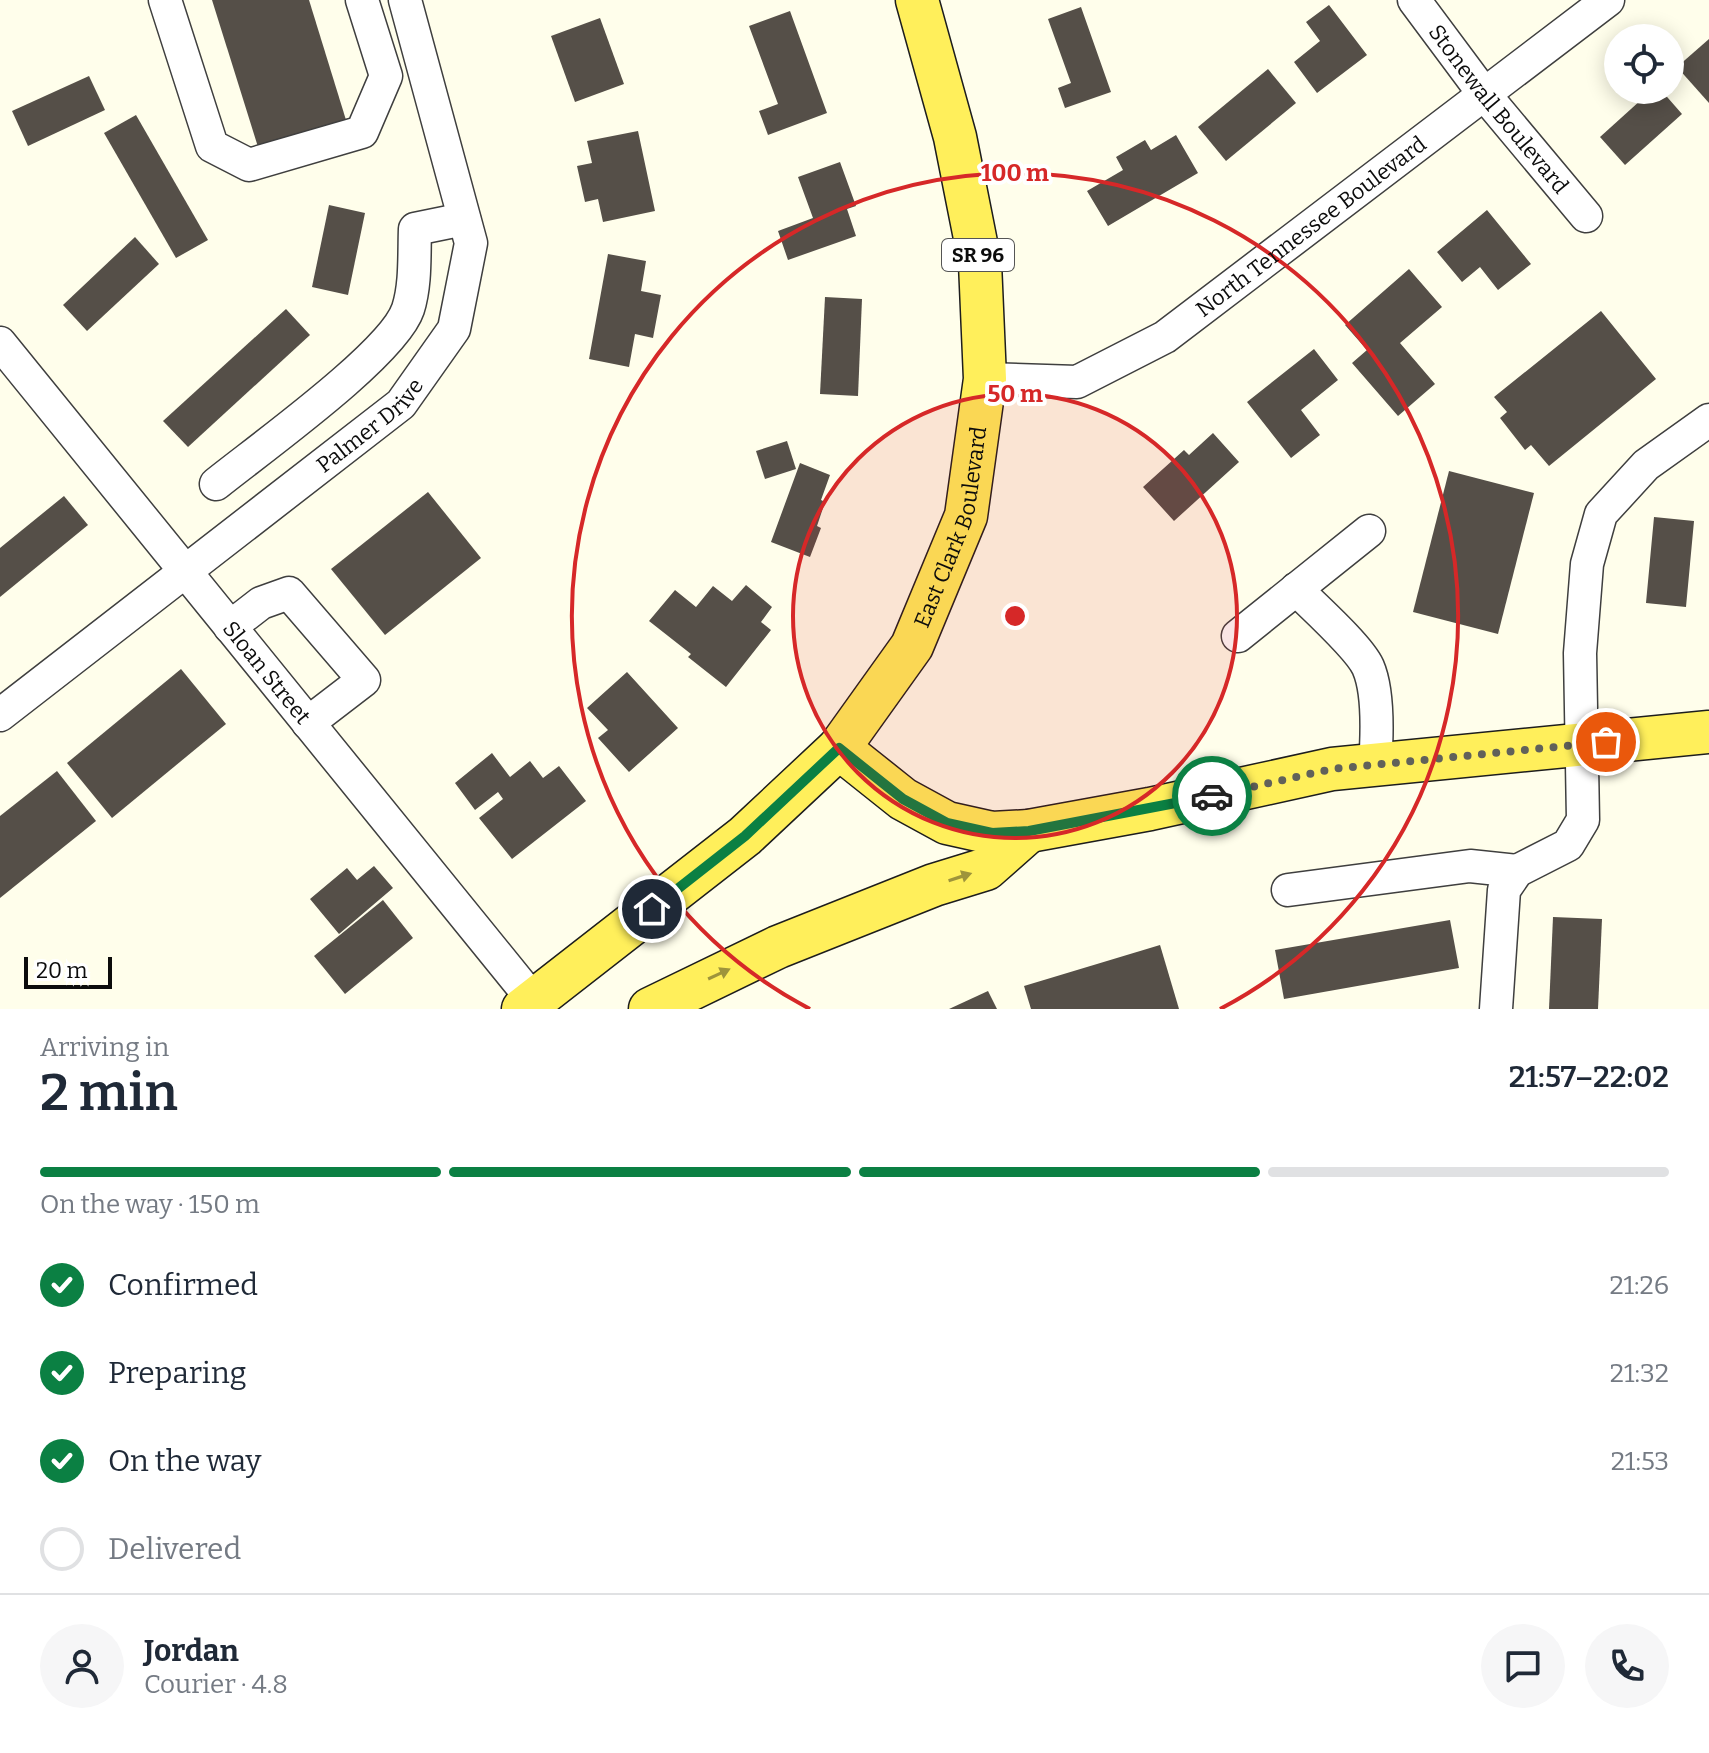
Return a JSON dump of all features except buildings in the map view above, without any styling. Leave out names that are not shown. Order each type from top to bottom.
[{"type":"main road","name":"East Clark Boulevard","points":[[542,1006],[745,836],[839,748],[912,646],[966,516],[985,379],[980,263],[955,137],[917,0]]},
{"type":"main road","points":[[839,748],[903,799],[947,823],[992,833],[1029,831],[1150,809],[1332,769],[1709,732]]},
{"type":"main road","points":[[650,1009],[778,947],[934,885],[986,869],[1029,831]]},
{"type":"street","points":[[165,0],[212,146],[249,165],[362,132],[386,76],[362,0]]},
{"type":"street","name":"Palmer Drive","points":[[0,715],[401,404],[454,329],[471,243],[405,0]]},
{"type":"street","name":"Stonewall Boulevard","points":[[1414,0],[1484,94],[1586,216]]},
{"type":"street","name":"North Tennessee Boulevard","points":[[985,379],[1077,382],[1165,337],[1608,0]]},
{"type":"street","points":[[386,76],[425,73]]},
{"type":"street","points":[[216,484],[318,403],[375,352],[396,328],[408,310],[415,229],[464,219]]},
{"type":"street","name":"Sloan Street","points":[[0,343],[542,1006]]},
{"type":"street","points":[[318,403],[351,443]]},
{"type":"street","points":[[1496,1009],[1504,890],[1517,871],[1568,845],[1583,820],[1580,653],[1587,564],[1601,514],[1646,465],[1709,420]]},
{"type":"street","points":[[255,453],[286,494]]},
{"type":"street","points":[[1238,636],[1369,531]]},
{"type":"street","points":[[1296,589],[1339,631],[1368,666],[1377,717],[1375,765]]},
{"type":"street","points":[[230,627],[261,603],[289,593],[364,680],[308,723]]},
{"type":"street","points":[[1288,890],[1470,866],[1517,871]]},
{"type":"way so far","points":[[1212,796],[1332,769],[1606,742]]},
{"type":"route","points":[[652,909],[745,836],[839,748],[903,799],[947,823],[992,833],[1029,831],[1212,796]]}]
